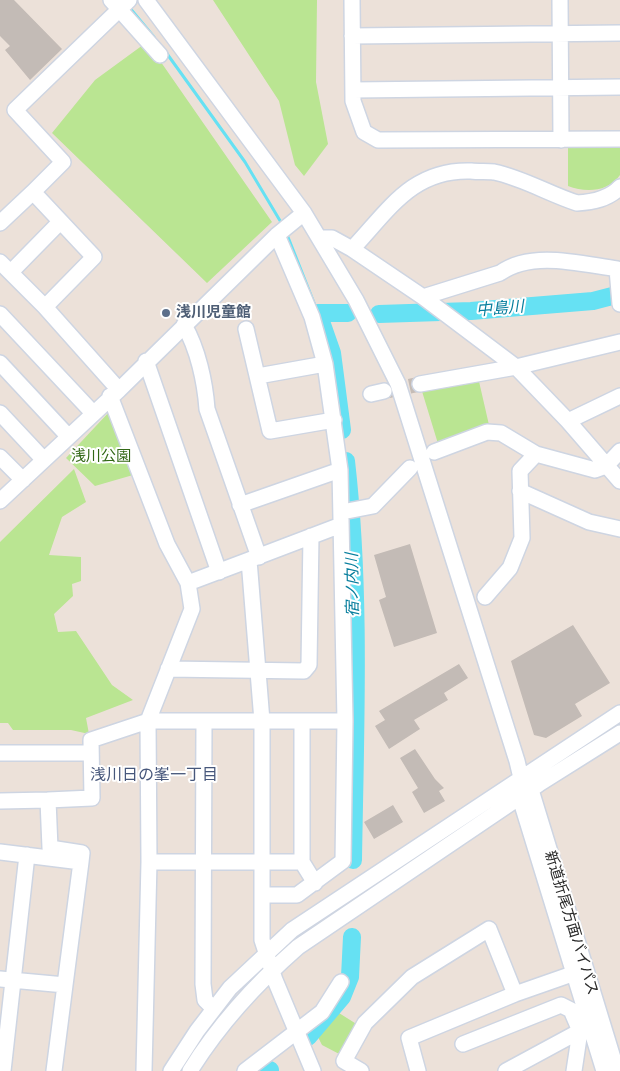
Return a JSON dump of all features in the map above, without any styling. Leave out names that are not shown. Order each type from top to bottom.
[{"type":"street","points":[[146,0],[304,214],[356,300],[398,384],[526,794],[604,1071]]},
{"type":"street","points":[[352,0],[354,101],[364,132],[378,140],[620,140]]},
{"type":"street","points":[[560,0],[561,140]]},
{"type":"street","points":[[0,223],[63,162],[16,110],[121,4],[160,55]]},
{"type":"street","points":[[352,36],[620,33]]},
{"type":"street","points":[[353,90],[620,87]]},
{"type":"street","points":[[352,249],[406,192],[422,180],[439,174],[457,171],[494,172],[577,203],[591,202],[604,198],[620,187]]},
{"type":"street","points":[[33,192],[94,257],[45,308]]},
{"type":"street","points":[[0,501],[281,231],[304,214]]},
{"type":"street","points":[[60,222],[3,265],[45,308],[114,393],[167,544],[188,583],[192,609],[182,629],[148,721],[149,862],[144,1071]]},
{"type":"street","points":[[262,895],[297,895],[343,861],[345,721],[344,516],[340,470],[325,364],[312,317],[281,231]]},
{"type":"street","points":[[319,238],[332,238],[352,249],[428,301],[516,367],[568,421],[620,481]]},
{"type":"street","points":[[428,301],[500,273],[510,265],[551,260],[618,269],[619,298]]},
{"type":"street","points":[[0,314],[93,413]]},
{"type":"street","points":[[184,325],[190,335],[205,389],[207,409],[240,505],[254,559],[258,671],[262,721],[262,940],[313,1071]]},
{"type":"street","points":[[246,329],[270,431],[334,420]]},
{"type":"street","points":[[420,384],[516,367],[620,342]]},
{"type":"street","points":[[146,362],[219,572]]},
{"type":"street","points":[[0,363],[68,436]]},
{"type":"street","points":[[258,376],[325,364]]},
{"type":"street","points":[[568,421],[620,396]]},
{"type":"street","points":[[0,413],[44,460]]},
{"type":"street","points":[[434,452],[487,432],[501,433],[536,454],[595,470],[606,466],[620,451]]},
{"type":"street","points":[[486,597],[510,568],[522,538],[520,471],[536,454]]},
{"type":"street","points":[[0,457],[23,480]]},
{"type":"street","points":[[188,583],[311,536],[344,516],[373,506],[410,468]]},
{"type":"street","points":[[240,505],[340,470]]},
{"type":"street","points":[[520,491],[589,522],[620,529]]},
{"type":"street","points":[[168,670],[304,671],[309,665],[311,536]]},
{"type":"street","points":[[170,1071],[230,988],[292,930],[620,713]]},
{"type":"street","points":[[0,801],[92,798],[91,740],[148,721],[345,721]]},
{"type":"street","points":[[204,722],[203,984],[205,1000],[214,1009]]},
{"type":"street","points":[[302,722],[302,862],[314,882]]},
{"type":"street","points":[[190,1071],[229,1018],[272,969],[298,947],[620,733]]},
{"type":"street","points":[[0,753],[90,753]]},
{"type":"street","name":"新道折尾方面バイパス","points":[[526,794],[616,1071]]},
{"type":"street","points":[[48,800],[50,848],[82,852],[54,1071]]},
{"type":"street","points":[[0,852],[81,862]]},
{"type":"street","points":[[3,1071],[7,980],[27,855]]},
{"type":"street","points":[[149,862],[302,862]]},
{"type":"street","points":[[361,1071],[344,1061],[365,1023],[412,977],[489,929],[515,994]]},
{"type":"street","points":[[418,1071],[409,1038],[515,994],[575,973]]},
{"type":"street","points":[[7,980],[65,985]]},
{"type":"street","points":[[245,1071],[296,1030],[322,1012],[340,982]]},
{"type":"street","points":[[463,1044],[561,1005],[571,1010],[580,1031],[574,1071]]},
{"type":"street","points":[[506,1071],[525,1066],[580,1031]]},
{"type":"green space","points":[[213,0],[317,0],[316,82],[328,144],[304,176],[295,165],[279,101]]},
{"type":"green space","points":[[147,42],[272,222],[207,283],[52,133],[95,80]]},
{"type":"green space","points":[[568,146],[620,146],[620,175],[609,185],[596,190],[582,190],[568,186]]},
{"type":"green space","points":[[478,377],[489,425],[439,447],[421,388]]},
{"type":"green space","name":"浅川公園","points":[[110,411],[133,475],[95,486],[66,458]]},
{"type":"green space","points":[[74,469],[86,502],[62,517],[49,555],[81,557],[81,581],[72,584],[73,596],[54,614],[58,632],[76,631],[112,685],[133,700],[86,718],[89,734],[71,730],[13,730],[8,723],[0,723],[0,542]]},
{"type":"green space","points":[[339,1013],[358,1025],[343,1056],[322,1045],[317,1035]]},
{"type":"building","points":[[0,0],[14,0],[62,49],[30,80],[5,50],[10,46],[0,36]]},
{"type":"building","points":[[410,544],[437,633],[394,647],[379,600],[386,597],[374,555]]},
{"type":"building","points":[[573,625],[610,683],[575,704],[582,716],[546,738],[534,735],[511,661]]},
{"type":"building","points":[[459,664],[468,678],[444,693],[448,700],[414,720],[420,729],[389,749],[375,726],[385,720],[379,711]]},
{"type":"building","points":[[415,749],[435,779],[444,788],[439,791],[445,801],[424,813],[412,792],[418,788],[400,758]]},
{"type":"building","points":[[393,805],[403,822],[374,839],[364,822]]},
{"type":"waterway","points":[[129,7],[154,37]]},
{"type":"waterway","points":[[165,51],[245,162],[282,224]]},
{"type":"waterway","points":[[286,232],[318,313]]},
{"type":"waterway","name":"中島川","points":[[379,314],[471,311],[593,301],[620,294]]},
{"type":"waterway","name":"宿ノ内川","points":[[342,430],[332,353],[318,313],[348,313]]},
{"type":"waterway","name":"宿ノ内川","points":[[346,461],[354,560],[356,660],[353,860]]},
{"type":"waterway","name":"宿ノ内川","points":[[308,1037],[342,997],[350,977],[352,937]]},
{"type":"tunnel","points":[[387,391],[420,384]]},
{"type":"place","name":"浅川児童館","points":[[166,313]]},
{"type":"district","name":"浅川日の峯一丁目","points":[[154,776]]}]
